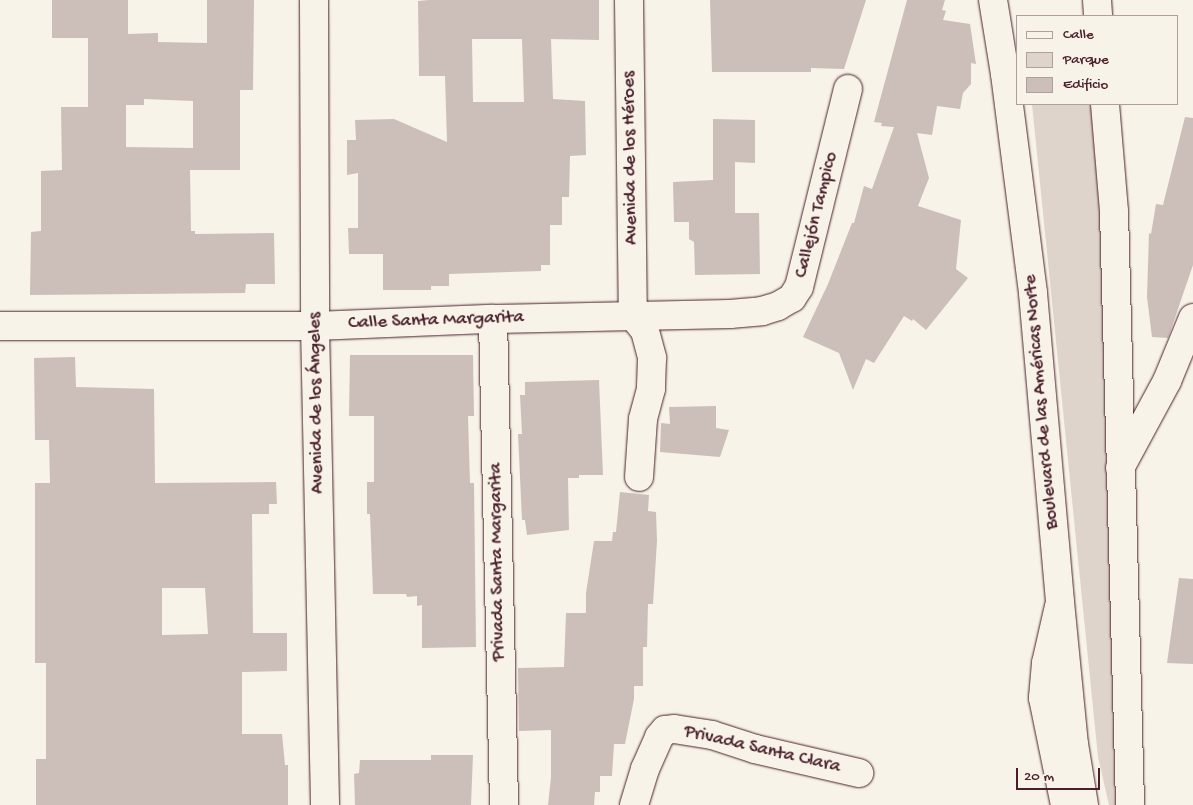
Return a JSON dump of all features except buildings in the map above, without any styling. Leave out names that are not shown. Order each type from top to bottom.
[{"type":"street","name":"Avenida de los Ángeles","points":[[314,0],[315,326],[325,805]]},
{"type":"street","name":"Avenida de los Héroes","points":[[629,0],[633,316]]},
{"type":"street","name":"Boulevard de las Américas Norte","points":[[993,0],[1005,74],[1033,293],[1074,744],[1084,805]]},
{"type":"street","name":"Callejón Tampico","points":[[633,316],[730,314],[762,311],[778,306],[792,298],[799,287],[848,89]]},
{"type":"street","points":[[1105,105],[1114,212],[1130,805]]},
{"type":"street","name":"Calle Santa Margarita","points":[[0,326],[315,326],[633,316]]},
{"type":"street","points":[[633,316],[645,331],[652,358],[651,389],[643,419],[639,477]]},
{"type":"street","points":[[1120,468],[1167,381],[1193,318]]},
{"type":"street","name":"Privada Santa Margarita","points":[[493,319],[504,805]]},
{"type":"street","points":[[1060,602],[1046,663],[1043,698],[1065,805]]},
{"type":"street","name":"Privada Santa Clara","points":[[634,805],[645,769],[659,737],[666,730],[674,729],[712,735],[755,748],[859,772]]},
{"type":"green space","points":[[1032,105],[1092,105],[1101,203],[1115,768],[1118,805],[1109,805],[1098,757]]}]
